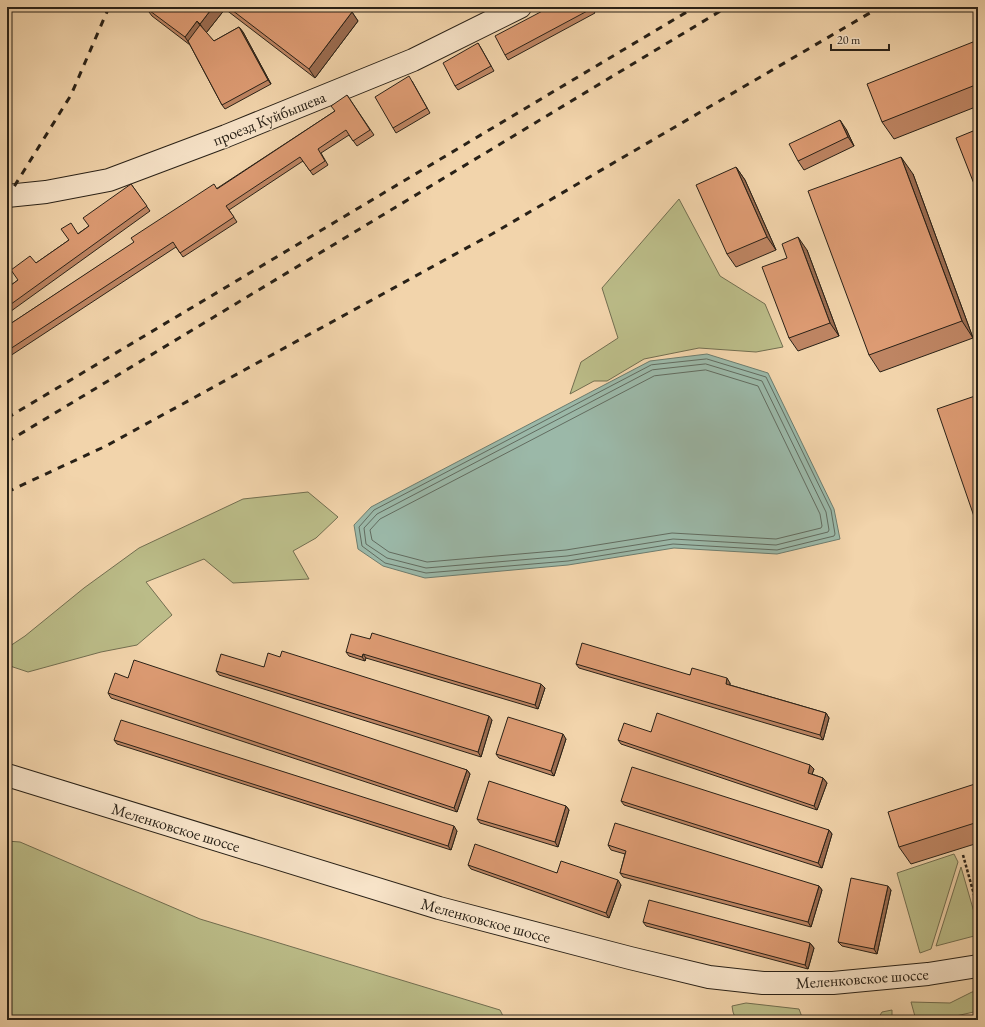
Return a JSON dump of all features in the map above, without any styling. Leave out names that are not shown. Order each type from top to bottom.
[{"type":"main road","name":"проезд Куйбышева","points":[[7,196],[46,192],[109,180],[234,133],[413,60],[520,7]]},
{"type":"main road","name":"Меленковское шоссе","points":[[7,775],[439,908],[709,977],[763,983],[834,983],[928,974],[978,966]]},
{"type":"path","points":[[963,855],[978,909]]},
{"type":"green space","points":[[679,199],[720,276],[765,304],[783,347],[756,352],[699,348],[644,359],[607,381],[594,381],[570,394],[581,362],[618,338],[602,288]]},
{"type":"green space","points":[[308,492],[338,517],[316,538],[293,551],[309,579],[233,583],[204,559],[146,582],[172,615],[137,645],[101,652],[28,672],[7,665],[7,648],[25,636],[84,588],[139,548],[243,499]]},
{"type":"green space","points":[[7,841],[20,842],[200,919],[500,1010],[505,1020],[7,1020]]},
{"type":"green space","points":[[954,854],[958,862],[931,949],[920,953],[897,873]]},
{"type":"green space","points":[[961,867],[978,926],[978,935],[936,946]]},
{"type":"green space","points":[[978,991],[978,1011],[956,1016],[916,1020],[911,1002],[950,1003],[972,992]]},
{"type":"green space","points":[[746,1003],[799,1009],[802,1017],[800,1020],[736,1020],[732,1006]]},
{"type":"green space","points":[[892,1010],[892,1020],[877,1020],[882,1012]]},
{"type":"water","points":[[707,354],[768,373],[834,509],[840,539],[777,554],[674,548],[568,565],[425,578],[383,566],[358,549],[354,525],[371,507],[650,361]]},
{"type":"building","points":[[146,7],[213,7],[200,24],[197,21],[185,37]]},
{"type":"building","points":[[228,7],[345,7],[352,12],[309,69]]},
{"type":"building","points":[[550,7],[590,7],[591,9],[505,55],[495,36]]},
{"type":"building","points":[[200,25],[214,41],[239,27],[268,80],[222,105],[188,41]]},
{"type":"building","points":[[978,40],[978,84],[882,122],[867,84]]},
{"type":"building","points":[[478,43],[491,66],[455,86],[443,63]]},
{"type":"building","points":[[409,76],[427,108],[393,128],[375,97]]},
{"type":"building","points":[[347,95],[370,130],[353,141],[346,130],[318,149],[325,161],[310,171],[300,157],[226,206],[234,217],[180,253],[173,242],[7,351],[7,326],[134,242],[131,238],[214,184],[217,189],[335,111],[331,106]]},
{"type":"building","points":[[840,120],[848,137],[798,161],[789,144]]},
{"type":"building","points":[[978,129],[978,194],[956,138]]},
{"type":"building","points":[[901,157],[962,321],[869,355],[808,191]]},
{"type":"building","points":[[736,167],[767,237],[727,254],[696,185]]},
{"type":"building","points":[[131,184],[147,206],[7,307],[7,288],[18,280],[11,270],[30,256],[36,263],[69,240],[61,229],[71,223],[78,234],[89,226],[83,218]]},
{"type":"building","points":[[798,237],[830,323],[789,338],[762,267],[787,258],[782,244]]},
{"type":"building","points":[[978,395],[978,528],[937,409]]},
{"type":"building","points":[[372,633],[541,684],[535,705],[363,654],[362,657],[346,652],[351,634],[370,639]]},
{"type":"building","points":[[582,643],[690,675],[692,668],[727,678],[726,684],[826,713],[820,735],[576,664]]},
{"type":"building","points":[[282,651],[489,716],[478,752],[216,671],[221,654],[264,667],[268,653],[280,657]]},
{"type":"building","points":[[134,660],[467,770],[454,808],[108,693],[115,673],[128,678]]},
{"type":"building","points":[[657,713],[810,765],[808,773],[823,778],[814,806],[618,740],[624,723],[651,732]]},
{"type":"building","points":[[508,717],[563,734],[551,771],[496,754]]},
{"type":"building","points":[[121,720],[454,826],[448,846],[114,740]]},
{"type":"building","points":[[632,767],[829,830],[818,863],[621,801]]},
{"type":"building","points":[[489,781],[566,806],[555,842],[477,819]]},
{"type":"building","points":[[978,783],[978,822],[899,847],[888,812]]},
{"type":"building","points":[[615,823],[819,886],[808,922],[620,873],[626,851],[608,845]]},
{"type":"building","points":[[475,844],[557,873],[561,861],[618,880],[606,913],[468,865]]},
{"type":"building","points":[[851,878],[888,886],[874,949],[838,942]]},
{"type":"building","points":[[649,900],[810,943],[805,965],[643,922]]},
{"type":"railway","points":[[7,198],[71,95],[109,7]]},
{"type":"railway","points":[[7,418],[695,7]]},
{"type":"railway","points":[[7,442],[727,7]]},
{"type":"railway","points":[[7,492],[106,446],[492,234],[880,7]]}]
